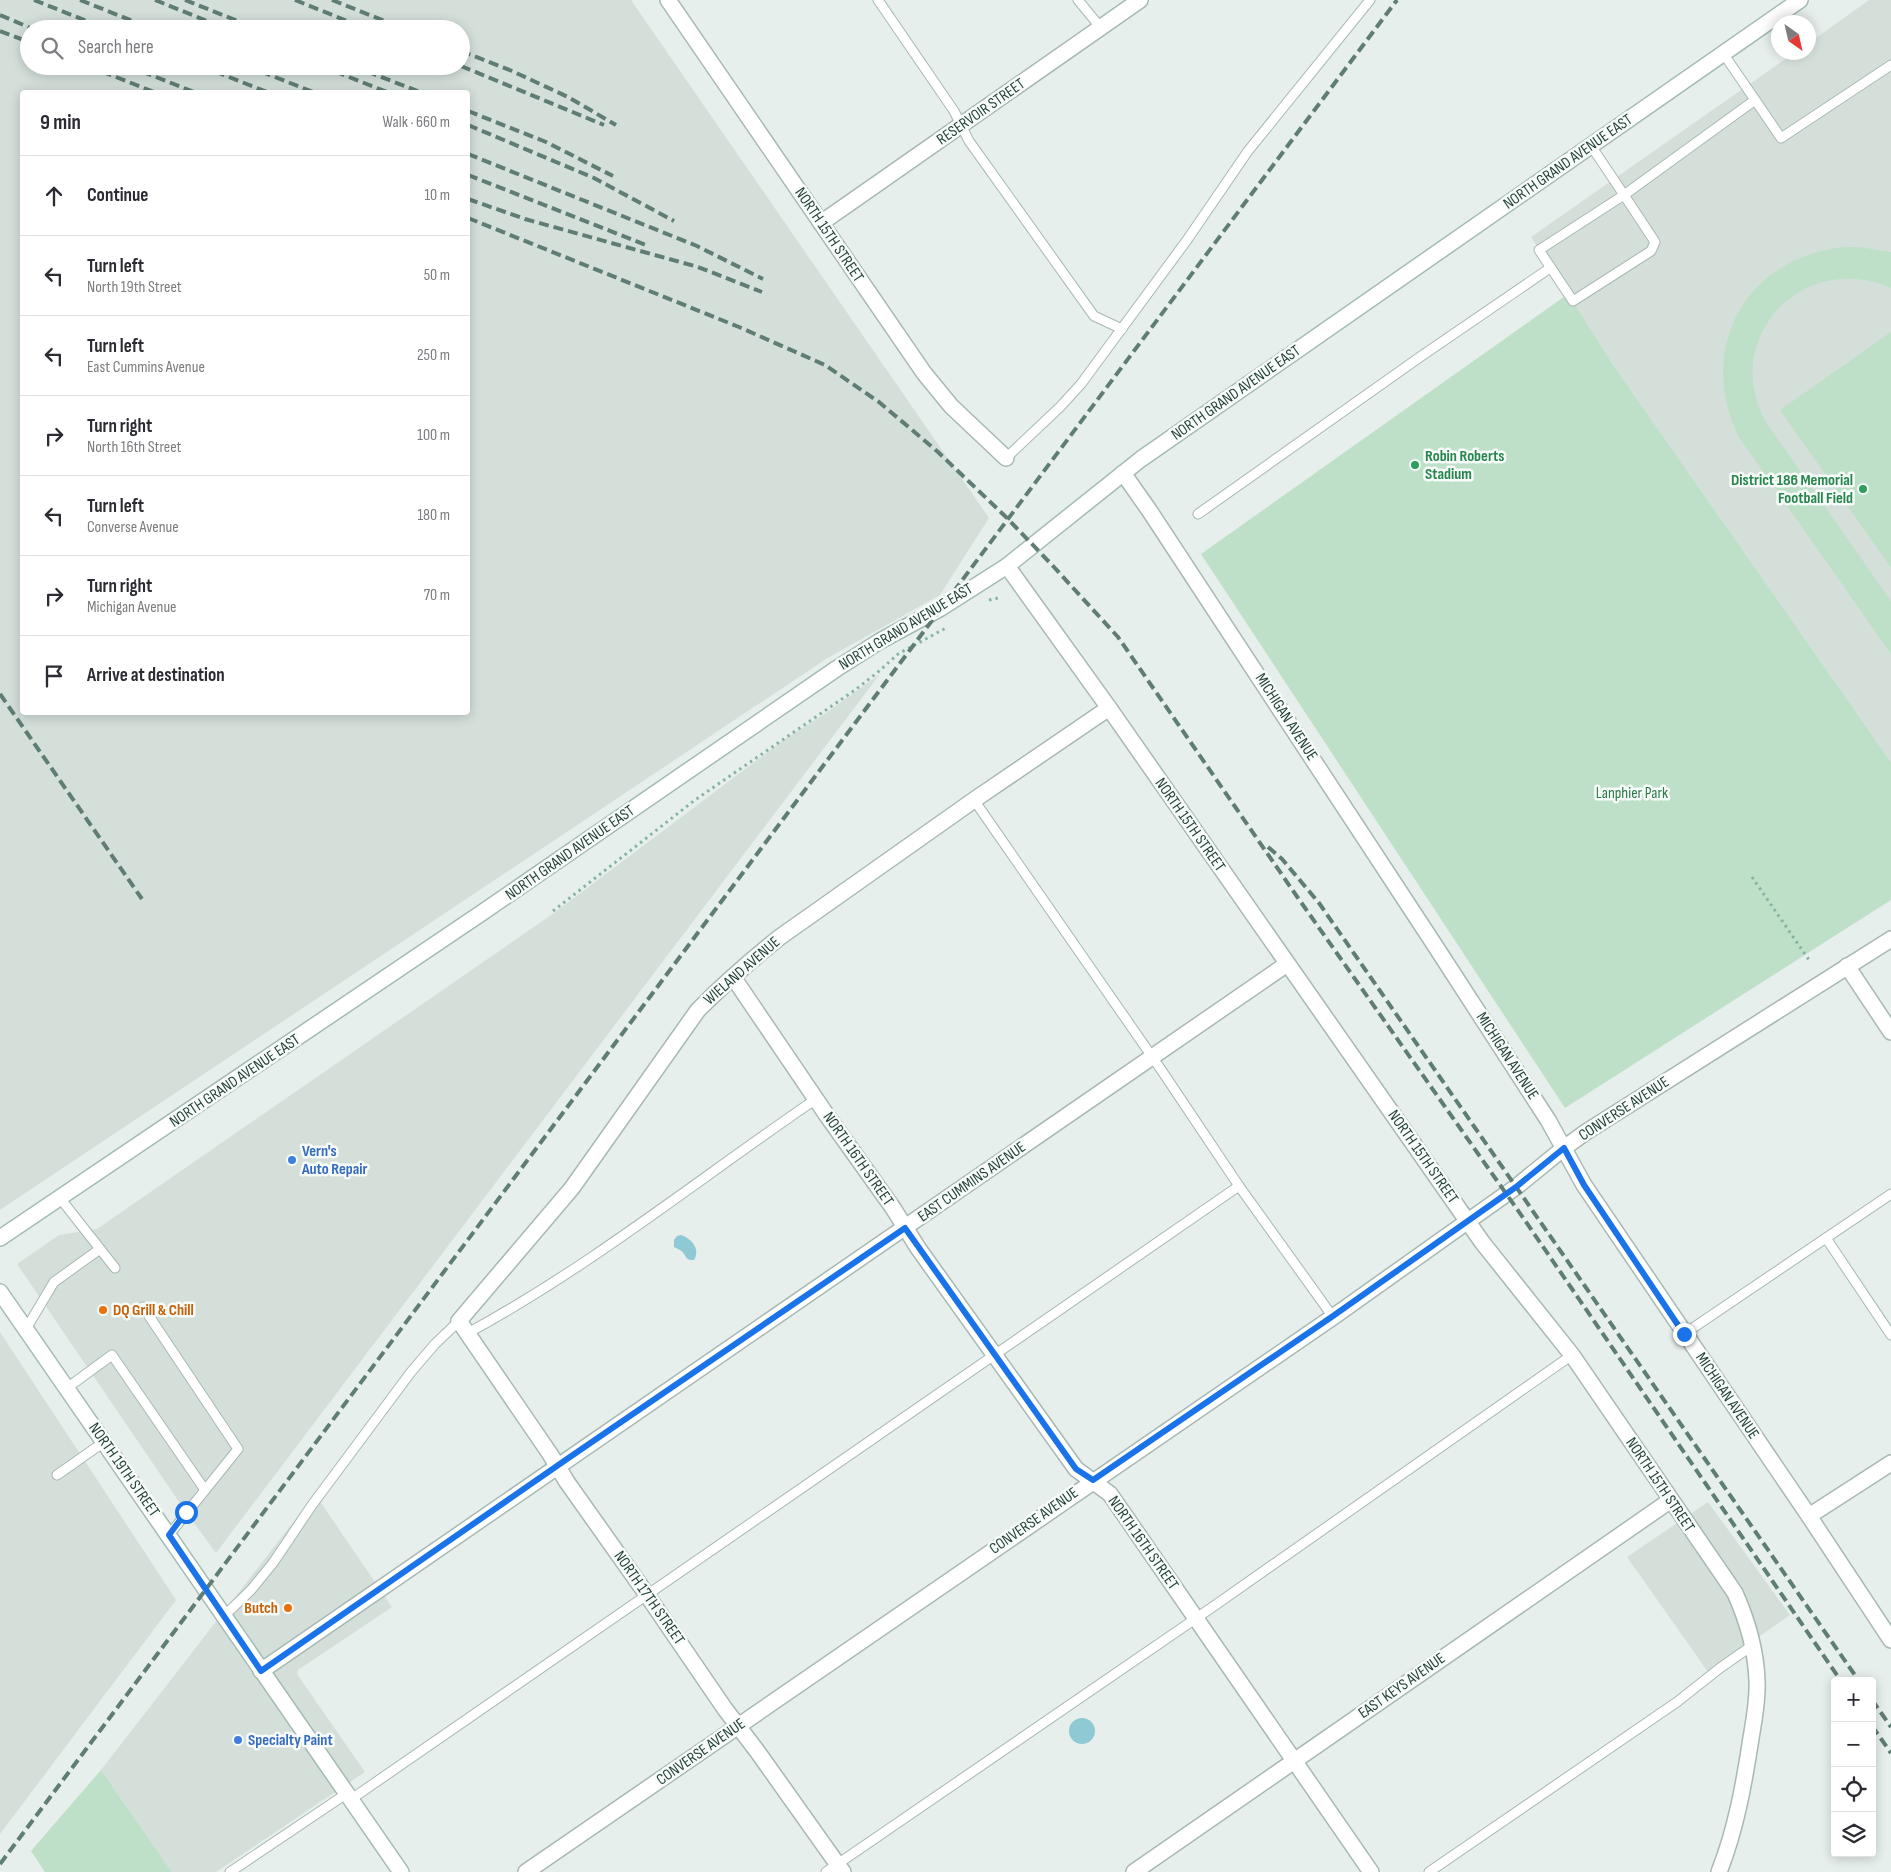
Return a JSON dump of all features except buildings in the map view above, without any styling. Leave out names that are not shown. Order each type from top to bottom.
[{"type":"street","name":"NORTH 15TH STREET","points":[[668,0],[924,374],[951,406],[1006,458]]},
{"type":"street","name":"RESERVOIR STREET","points":[[821,223],[1140,0]]},
{"type":"street","name":"NORTH GRAND AVENUE EAST","points":[[0,1238],[467,923],[836,669],[880,641],[941,608],[1007,566],[1122,473],[1800,0]]},
{"type":"street","name":"MICHIGAN AVENUE","points":[[1122,473],[1150,510],[1434,944],[1548,1120],[1584,1185],[1891,1640]]},
{"type":"street","name":"NORTH 15TH STREET","points":[[1007,566],[1109,708],[1482,1242],[1572,1355],[1735,1593],[1746,1618],[1753,1645],[1758,1683],[1745,1775],[1734,1833],[1719,1872]]},
{"type":"street","name":"WIELAND AVENUE","points":[[462,1327],[572,1188],[698,1010],[753,958],[780,937],[974,800],[1109,708]]},
{"type":"street","name":"CONVERSE AVENUE","points":[[526,1872],[1333,1316],[1516,1187],[1564,1148],[1891,939]]},
{"type":"street","name":"EAST CUMMINS AVENUE","points":[[261,1671],[1286,964]]},
{"type":"street","points":[[1847,966],[1891,1032]]},
{"type":"street","name":"NORTH 16TH STREET","points":[[734,977],[816,1099],[894,1208],[905,1228],[1076,1469],[1110,1494],[1371,1872]]},
{"type":"street","name":"NORTH 19TH STREET","points":[[0,1292],[400,1872]]},
{"type":"street","name":"NORTH 17TH STREET","points":[[462,1327],[835,1869]]},
{"type":"street","points":[[1809,1516],[1891,1463]]},
{"type":"street","name":"EAST KEYS AVENUE","points":[[1134,1872],[1671,1500]]},
{"type":"lane","points":[[878,0],[954,111],[969,141],[1094,316],[1122,329]]},
{"type":"lane","points":[[1078,0],[1101,28]]},
{"type":"lane","points":[[1006,458],[1060,407],[1081,384],[1187,240],[1248,151],[1370,0]]},
{"type":"lane","points":[[1723,53],[1782,138],[1891,65]]},
{"type":"lane","points":[[1591,146],[1624,195],[1655,242],[1651,251],[1573,301],[1538,250],[1624,195],[1755,100]]},
{"type":"lane","points":[[1198,514],[1420,357],[1550,268]]},
{"type":"lane","points":[[974,800],[1239,1186],[1333,1316]]},
{"type":"lane","points":[[224,1616],[251,1590],[273,1563],[312,1505],[411,1372],[435,1344],[462,1327],[514,1308],[610,1245],[816,1099]]},
{"type":"lane","points":[[230,1872],[348,1797],[647,1595],[1239,1186]]},
{"type":"lane","points":[[1684,1334],[1891,1194]]},
{"type":"lane","points":[[60,1198],[116,1268]]},
{"type":"lane","points":[[1826,1238],[1891,1335]]},
{"type":"lane","points":[[26,1329],[54,1282],[100,1249]]},
{"type":"lane","points":[[142,1307],[238,1449],[169,1535]]},
{"type":"lane","points":[[67,1388],[112,1355],[205,1490]]},
{"type":"lane","points":[[835,1869],[1572,1355]]},
{"type":"lane","points":[[57,1475],[104,1442]]},
{"type":"lane","points":[[1429,1872],[1677,1702],[1753,1645]]},
{"type":"path","points":[[988,601],[998,598]]},
{"type":"path","points":[[552,911],[695,800],[855,690],[898,654],[949,626]]},
{"type":"path","points":[[1752,877],[1809,960]]},
{"type":"shaded area","points":[[0,0],[631,0],[989,518],[940,595],[826,659],[0,1210]]},
{"type":"shaded area","points":[[1869,0],[1891,0],[1891,762],[1616,369],[1531,237],[1784,60],[1816,60],[1816,38]]},
{"type":"shaded area","points":[[880,674],[216,1553],[17,1264],[59,1235],[97,1229],[554,913],[785,739],[826,713]]},
{"type":"shaded area","points":[[0,1332],[176,1600],[0,1834]]},
{"type":"shaded area","points":[[315,1494],[392,1607],[298,1670],[297,1674],[365,1772],[216,1872],[172,1872],[101,1770]]},
{"type":"shaded area","points":[[1708,1502],[1790,1615],[1708,1672],[1627,1557]]},
{"type":"green space","points":[[1843,247],[1859,247],[1891,252],[1891,288],[1858,279],[1827,281],[1800,292],[1777,310],[1761,334],[1753,363],[1755,393],[1768,425],[1891,601],[1891,654],[1738,436],[1726,403],[1723,370],[1727,340],[1738,312],[1756,288],[1780,269],[1809,255]]},
{"type":"green space","name":"Lanphier Park","points":[[1568,294],[1616,369],[1891,762],[1891,900],[1565,1108],[1201,554]]},
{"type":"green space","name":"District 186 Memorial Football Field","points":[[1891,332],[1891,568],[1780,410]]},
{"type":"green space","points":[[101,1770],[172,1872],[45,1872],[31,1851]]},
{"type":"water","points":[[681,1235],[694,1244],[696,1256],[694,1260],[687,1258],[674,1247],[674,1240],[677,1236]]},
{"type":"water","points":[[1082,1718],[1091,1722],[1095,1731],[1091,1740],[1082,1744],[1073,1740],[1069,1731],[1073,1722]]},
{"type":"railway","points":[[34,0],[84,20]]},
{"type":"railway","points":[[80,0],[130,20]]},
{"type":"railway","points":[[155,0],[205,20]]},
{"type":"railway","points":[[185,0],[235,20]]},
{"type":"railway","points":[[295,0],[345,20]]},
{"type":"railway","points":[[332,0],[382,20]]},
{"type":"railway","points":[[0,1864],[1397,0]]},
{"type":"railway","points":[[0,15],[20,23]]},
{"type":"railway","points":[[0,31],[20,39]]},
{"type":"railway","points":[[470,55],[512,71],[568,97],[616,125]]},
{"type":"railway","points":[[470,70],[604,125]]},
{"type":"railway","points":[[111,75],[149,90]]},
{"type":"railway","points":[[151,75],[189,90]]},
{"type":"railway","points":[[224,75],[262,90]]},
{"type":"railway","points":[[270,75],[308,90]]},
{"type":"railway","points":[[344,75],[382,90]]},
{"type":"railway","points":[[376,75],[415,90]]},
{"type":"railway","points":[[470,112],[546,142],[613,176]]},
{"type":"railway","points":[[470,126],[594,178],[674,221]]},
{"type":"railway","points":[[470,155],[697,246],[763,279]]},
{"type":"railway","points":[[470,176],[646,245]]},
{"type":"railway","points":[[470,200],[525,219],[698,267],[762,292]]},
{"type":"railway","points":[[470,219],[739,327],[825,365],[879,402],[938,452],[1007,518],[1053,566],[1118,637],[1298,898],[1524,1219],[1838,1677]]},
{"type":"railway","points":[[0,694],[142,899]]},
{"type":"railway","points":[[1268,847],[1282,859],[1319,903],[1856,1677]]},
{"type":"railway","points":[[1876,1706],[1891,1727]]},
{"type":"railway","points":[[1876,1732],[1891,1753]]},
{"type":"place","name":"Robin Roberts Stadium","points":[[1415,465]]},
{"type":"place","name":"District 186 Memorial Football Field","points":[[1863,489]]},
{"type":"place","name":"Vern's Auto Repair","points":[[292,1160]]},
{"type":"place","name":"DQ Grill & Chill","points":[[103,1310]]},
{"type":"place","name":"Butch","points":[[288,1608]]},
{"type":"place","name":"Specialty Paint","points":[[238,1740]]},
{"type":"route","points":[[186,1512],[169,1535],[261,1671],[905,1228],[1076,1469],[1093,1480],[1333,1316],[1516,1187],[1564,1148],[1584,1185],[1684,1334]]}]
